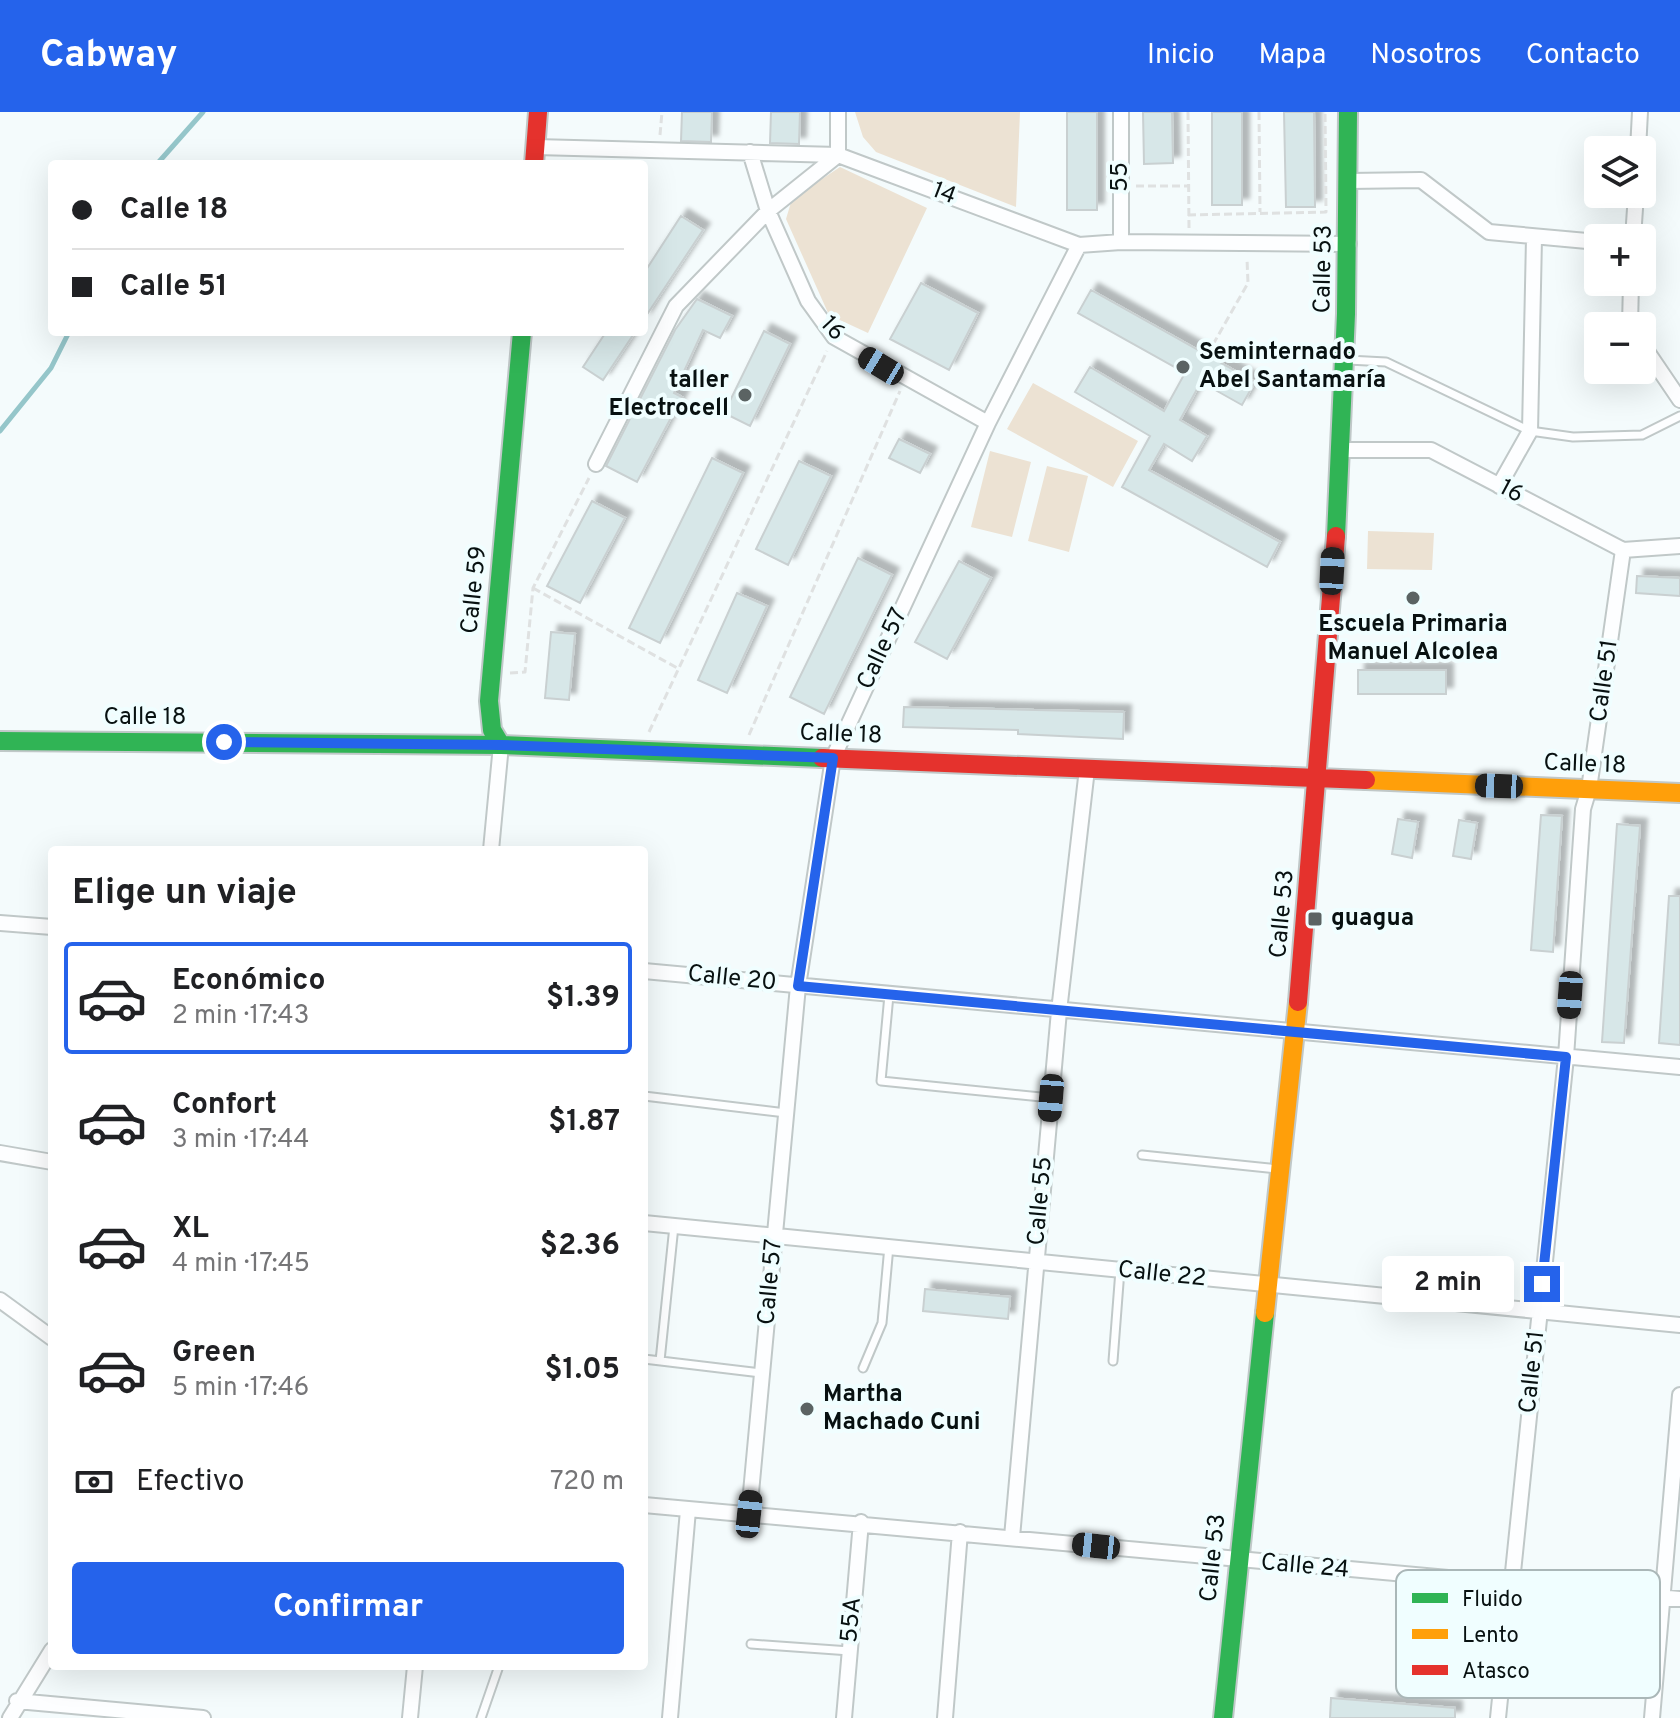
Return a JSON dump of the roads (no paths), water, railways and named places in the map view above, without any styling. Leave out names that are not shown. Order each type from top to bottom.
[{"type":"street","points":[[535,156],[538,112]]},
{"type":"street","points":[[596,464],[676,306],[768,211],[838,155],[838,112]]},
{"type":"street","name":"55","points":[[1121,112],[1121,242]]},
{"type":"street","name":"Calle 53","points":[[1223,1718],[1320,778],[1346,360],[1348,112]]},
{"type":"street","points":[[1639,136],[1640,112]]},
{"type":"street","name":"14","points":[[535,156],[660,150],[838,155],[1079,245],[1121,242],[1349,244]]},
{"type":"street","name":"16","points":[[750,152],[768,211],[808,301],[834,337],[905,380],[988,423]]},
{"type":"street","points":[[1349,181],[1421,180],[1489,232],[1584,241]]},
{"type":"street","points":[[1499,486],[1530,431],[1534,238]]},
{"type":"street","name":"Calle 57","points":[[749,1514],[798,986],[833,758],[988,423],[1079,245]]},
{"type":"street","name":"Calle 59","points":[[491,846],[501,745],[492,730],[489,701],[522,336]]},
{"type":"street","points":[[1656,365],[1680,400]]},
{"type":"street","name":"16","points":[[1339,450],[1431,450],[1623,550]]},
{"type":"street","points":[[1623,550],[1680,546]]},
{"type":"street","name":"Calle 51","points":[[1513,1570],[1566,1057],[1583,809],[1589,789],[1623,550]]},
{"type":"street","name":"Calle 18","points":[[0,741],[501,745],[1680,793]]},
{"type":"street","name":"Calle 55","points":[[1012,1537],[1059,1011],[1087,769]]},
{"type":"street","points":[[0,923],[48,927]]},
{"type":"street","name":"Calle 20","points":[[648,971],[1680,1067]]},
{"type":"street","points":[[0,1153],[48,1161]]},
{"type":"street","name":"Calle 22","points":[[648,1223],[1680,1325]]},
{"type":"street","points":[[0,1300],[48,1335]]},
{"type":"street","points":[[1660,1621],[1680,1395]]},
{"type":"street","name":"Calle 24","points":[[648,1505],[861,1522],[1396,1574]]},
{"type":"street","points":[[670,1718],[688,1510]]},
{"type":"street","name":"55A","points":[[844,1718],[861,1522]]},
{"type":"street","points":[[945,1718],[960,1532]]},
{"type":"street","name":"Calle 24","points":[[1662,1597],[1680,1599]]},
{"type":"street","points":[[10,1718],[17,1701],[48,1656]]},
{"type":"street","points":[[410,1718],[415,1670]]},
{"type":"street","name":"Calle 51","points":[[1498,1718],[1500,1698]]},
{"type":"street","points":[[1652,1718],[1654,1698]]},
{"type":"street","points":[[17,1701],[203,1718]]},
{"type":"lane","points":[[1346,360],[1386,362],[1530,431],[1573,437],[1642,435],[1680,416]]},
{"type":"lane","points":[[889,994],[881,1081],[1051,1098]]},
{"type":"lane","points":[[648,1096],[786,1113]]},
{"type":"lane","points":[[1142,1155],[1278,1169]]},
{"type":"lane","points":[[660,1361],[674,1226]]},
{"type":"lane","points":[[863,1368],[882,1323],[889,1246]]},
{"type":"lane","points":[[1113,1361],[1120,1270]]},
{"type":"lane","points":[[648,1360],[763,1374]]},
{"type":"lane","points":[[751,1644],[850,1651]]},
{"type":"lane","points":[[481,1718],[498,1670]]},
{"type":"waterway","points":[[161,160],[203,112]]},
{"type":"waterway","points":[[0,431],[51,368],[67,336]]},
{"type":"place","name":"Seminternado Abel Santamaría","points":[[1183,367]]},
{"type":"place","name":"taller Electrocell","points":[[745,395]]},
{"type":"place","name":"Escuela Primaria Manuel Alcolea","points":[[1413,598]]},
{"type":"place","name":"guagua","points":[[1315,919]]},
{"type":"place","name":"Martha Machado Cuni","points":[[807,1409]]}]
